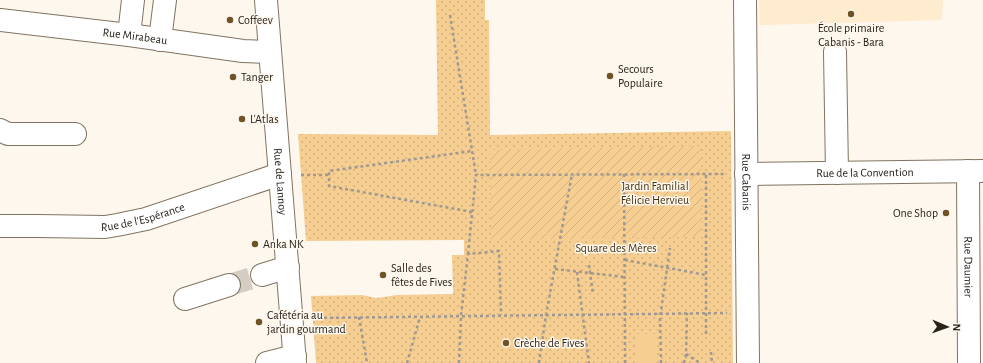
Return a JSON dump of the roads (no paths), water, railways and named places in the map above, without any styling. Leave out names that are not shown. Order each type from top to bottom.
[{"type":"street","points":[[129,36],[133,0]]},
{"type":"street","points":[[160,40],[165,0]]},
{"type":"street","name":"Rue de Lannoy","points":[[266,0],[295,359]]},
{"type":"street","name":"Rue Cabanis","points":[[745,0],[748,363]]},
{"type":"street","name":"Rue Mirabeau","points":[[0,20],[243,51],[270,52]]},
{"type":"street","points":[[835,52],[838,173]]},
{"type":"street","points":[[0,130],[8,134],[75,134]]},
{"type":"street","name":"Rue de la Convention","points":[[746,174],[976,171]]},
{"type":"street","name":"Rue Daumier","points":[[969,363],[976,171]]},
{"type":"street","name":"Rue de l'Espérance","points":[[0,226],[105,227],[116,225],[146,219],[280,174]]},
{"type":"street","points":[[262,275],[288,267]]},
{"type":"street","points":[[185,299],[229,285]]},
{"type":"street","points":[[267,363],[295,359]]},
{"type":"tunnel","points":[[229,285],[262,275]]},
{"type":"place","name":"École primaire Cabanis - Bara","points":[[851,14]]},
{"type":"place","name":"Coffeev","points":[[230,20]]},
{"type":"place","name":"Secours Populaire","points":[[610,76]]},
{"type":"place","name":"Tanger","points":[[233,77]]},
{"type":"place","name":"L'Atlas","points":[[242,119]]},
{"type":"place","name":"One Shop","points":[[946,213]]},
{"type":"place","name":"Anka NK","points":[[255,244]]},
{"type":"place","name":"Salle des fêtes de Fives","points":[[383,275]]},
{"type":"place","name":"Cafétéria au jardin gourmand","points":[[259,322]]},
{"type":"place","name":"Crèche de Fives","points":[[506,343]]},
{"type":"park label","name":"Jardin Familial Félicie Hervieu","points":[[655,193]]},
{"type":"park label","name":"Square des Mères","points":[[616,248]]}]
